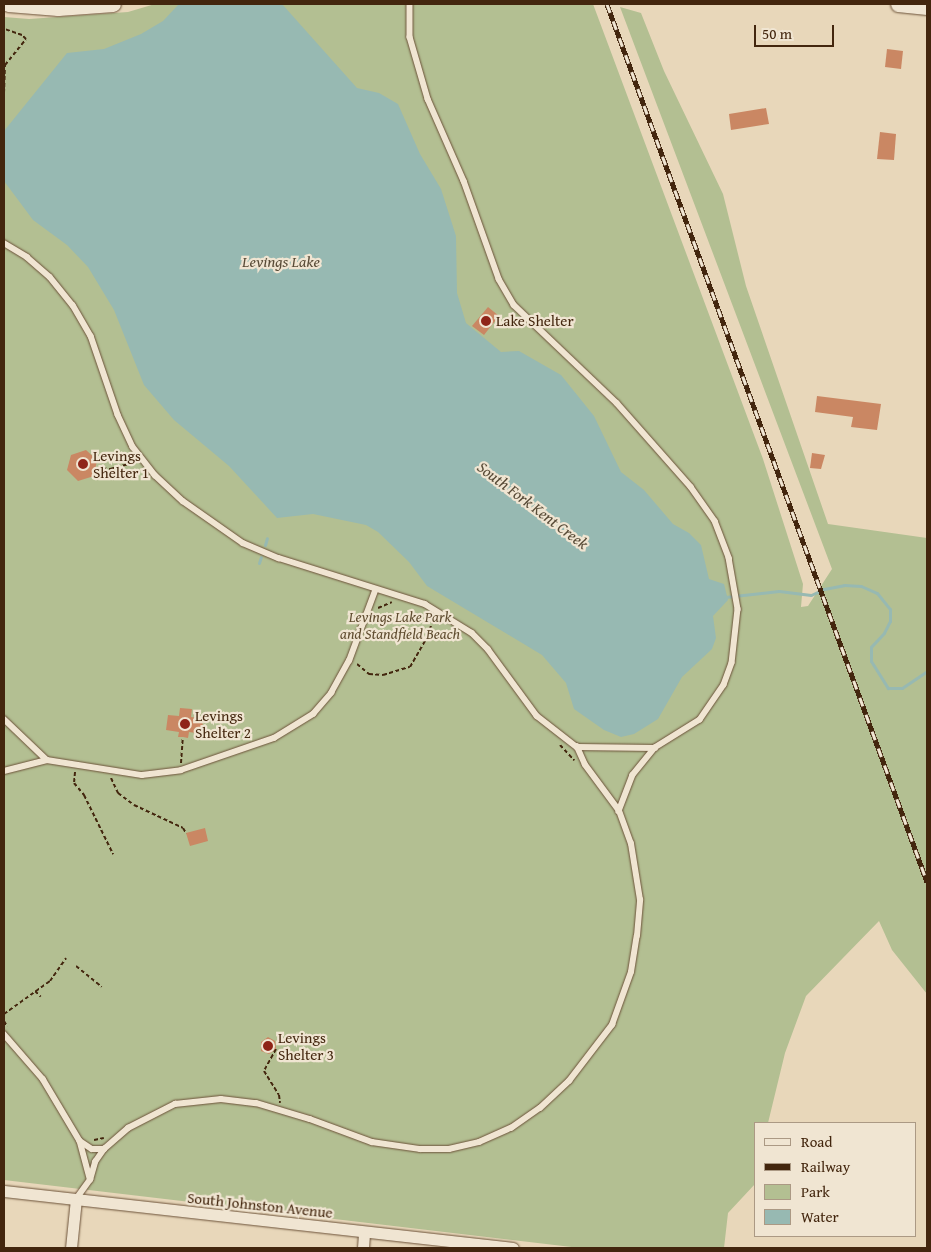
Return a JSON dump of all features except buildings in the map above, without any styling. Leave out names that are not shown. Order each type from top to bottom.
[{"type":"street","points":[[8,4],[58,8],[113,4]]},
{"type":"street","points":[[898,4],[927,7]]},
{"type":"street","name":"South Johnston Avenue","points":[[4,1191],[513,1248]]},
{"type":"street","points":[[71,1248],[76,1199]]},
{"type":"street","points":[[364,1232],[364,1248]]},
{"type":"lane","points":[[410,4],[410,37],[428,98],[464,180],[499,279],[514,305],[617,403],[691,487],[715,521],[734,579],[738,609],[732,663],[714,704],[700,720],[655,748],[633,775],[619,811]]},
{"type":"lane","points":[[4,243],[50,277],[73,305],[91,336],[118,415],[142,458],[184,501],[243,543],[375,591],[400,596],[472,633],[488,649],[537,716],[577,748],[585,765],[619,811],[638,872],[640,900],[631,972],[612,1024],[569,1081],[540,1108],[511,1128],[478,1142],[449,1148],[420,1149],[372,1142],[278,1110],[221,1099],[175,1104],[128,1128],[104,1149],[95,1162],[90,1180],[76,1199]]},
{"type":"lane","points":[[4,770],[47,760],[110,774],[142,775],[180,770],[274,738],[313,714],[331,694],[349,661],[375,591]]},
{"type":"lane","points":[[4,719],[47,760]]},
{"type":"lane","points":[[577,748],[655,748]]},
{"type":"lane","points":[[4,1034],[43,1079],[80,1140],[90,1180]]},
{"type":"lane","points":[[80,1140],[92,1148],[104,1149]]},
{"type":"path","points":[[4,93],[5,65],[26,39],[22,35],[5,29]]},
{"type":"path","points":[[96,468],[110,469],[142,458]]},
{"type":"path","points":[[376,611],[383,604],[396,603]]},
{"type":"path","points":[[351,669],[354,661],[370,674],[395,673],[410,667],[428,636],[437,615],[427,613]]},
{"type":"path","points":[[180,770],[183,738]]},
{"type":"path","points":[[559,744],[577,764]]},
{"type":"path","points":[[83,771],[75,767],[74,783],[88,803],[113,854]]},
{"type":"path","points":[[110,774],[119,779]]},
{"type":"path","points":[[110,774],[118,793],[183,828],[186,833]]},
{"type":"path","points":[[4,1014],[50,981],[66,958]]},
{"type":"path","points":[[76,966],[102,987]]},
{"type":"path","points":[[35,991],[40,997]]},
{"type":"path","points":[[276,1050],[264,1071],[280,1102],[278,1110]]},
{"type":"path","points":[[271,1099],[289,1105]]},
{"type":"path","points":[[92,1140],[109,1135]]},
{"type":"green space","name":"Levings Lake Park and Standfield Beach","points":[[155,4],[593,4],[763,459],[803,584],[801,607],[808,606],[832,569],[620,7],[641,13],[664,71],[723,194],[746,286],[828,524],[927,538],[927,994],[892,950],[879,921],[806,996],[785,1053],[768,1122],[754,1122],[754,1185],[728,1213],[724,1248],[580,1248],[4,1180],[4,17],[29,19],[128,12]]},
{"type":"water","name":"Levings Lake","points":[[179,4],[282,4],[357,88],[379,93],[398,104],[420,154],[441,189],[456,236],[457,293],[466,323],[501,352],[519,351],[561,375],[594,416],[621,472],[644,490],[673,524],[689,533],[701,545],[709,579],[724,584],[728,600],[713,616],[716,638],[712,649],[682,677],[658,719],[634,734],[621,737],[604,730],[574,709],[566,683],[542,655],[427,586],[409,562],[378,532],[366,525],[313,514],[277,518],[229,466],[174,420],[144,385],[114,310],[88,267],[67,245],[33,220],[4,181],[4,131],[67,53],[104,49],[141,34],[163,21]]},
{"type":"waterway","points":[[265,545],[267,538]]},
{"type":"waterway","points":[[259,563],[261,557]]},
{"type":"waterway","name":"South Fork Kent Creek","points":[[725,597],[779,591],[811,595],[824,589],[844,585],[861,586],[877,593],[890,609],[890,621],[884,633],[871,647],[871,661],[888,688],[902,688],[927,671]]},
{"type":"railway","points":[[607,4],[927,882]]},
{"type":"place","name":"Lake Shelter","points":[[486,321]]},
{"type":"place","name":"Levings Shelter 1","points":[[83,464]]},
{"type":"place","name":"Levings Shelter 2","points":[[185,724]]},
{"type":"place","name":"Levings Shelter 3","points":[[268,1046]]}]
